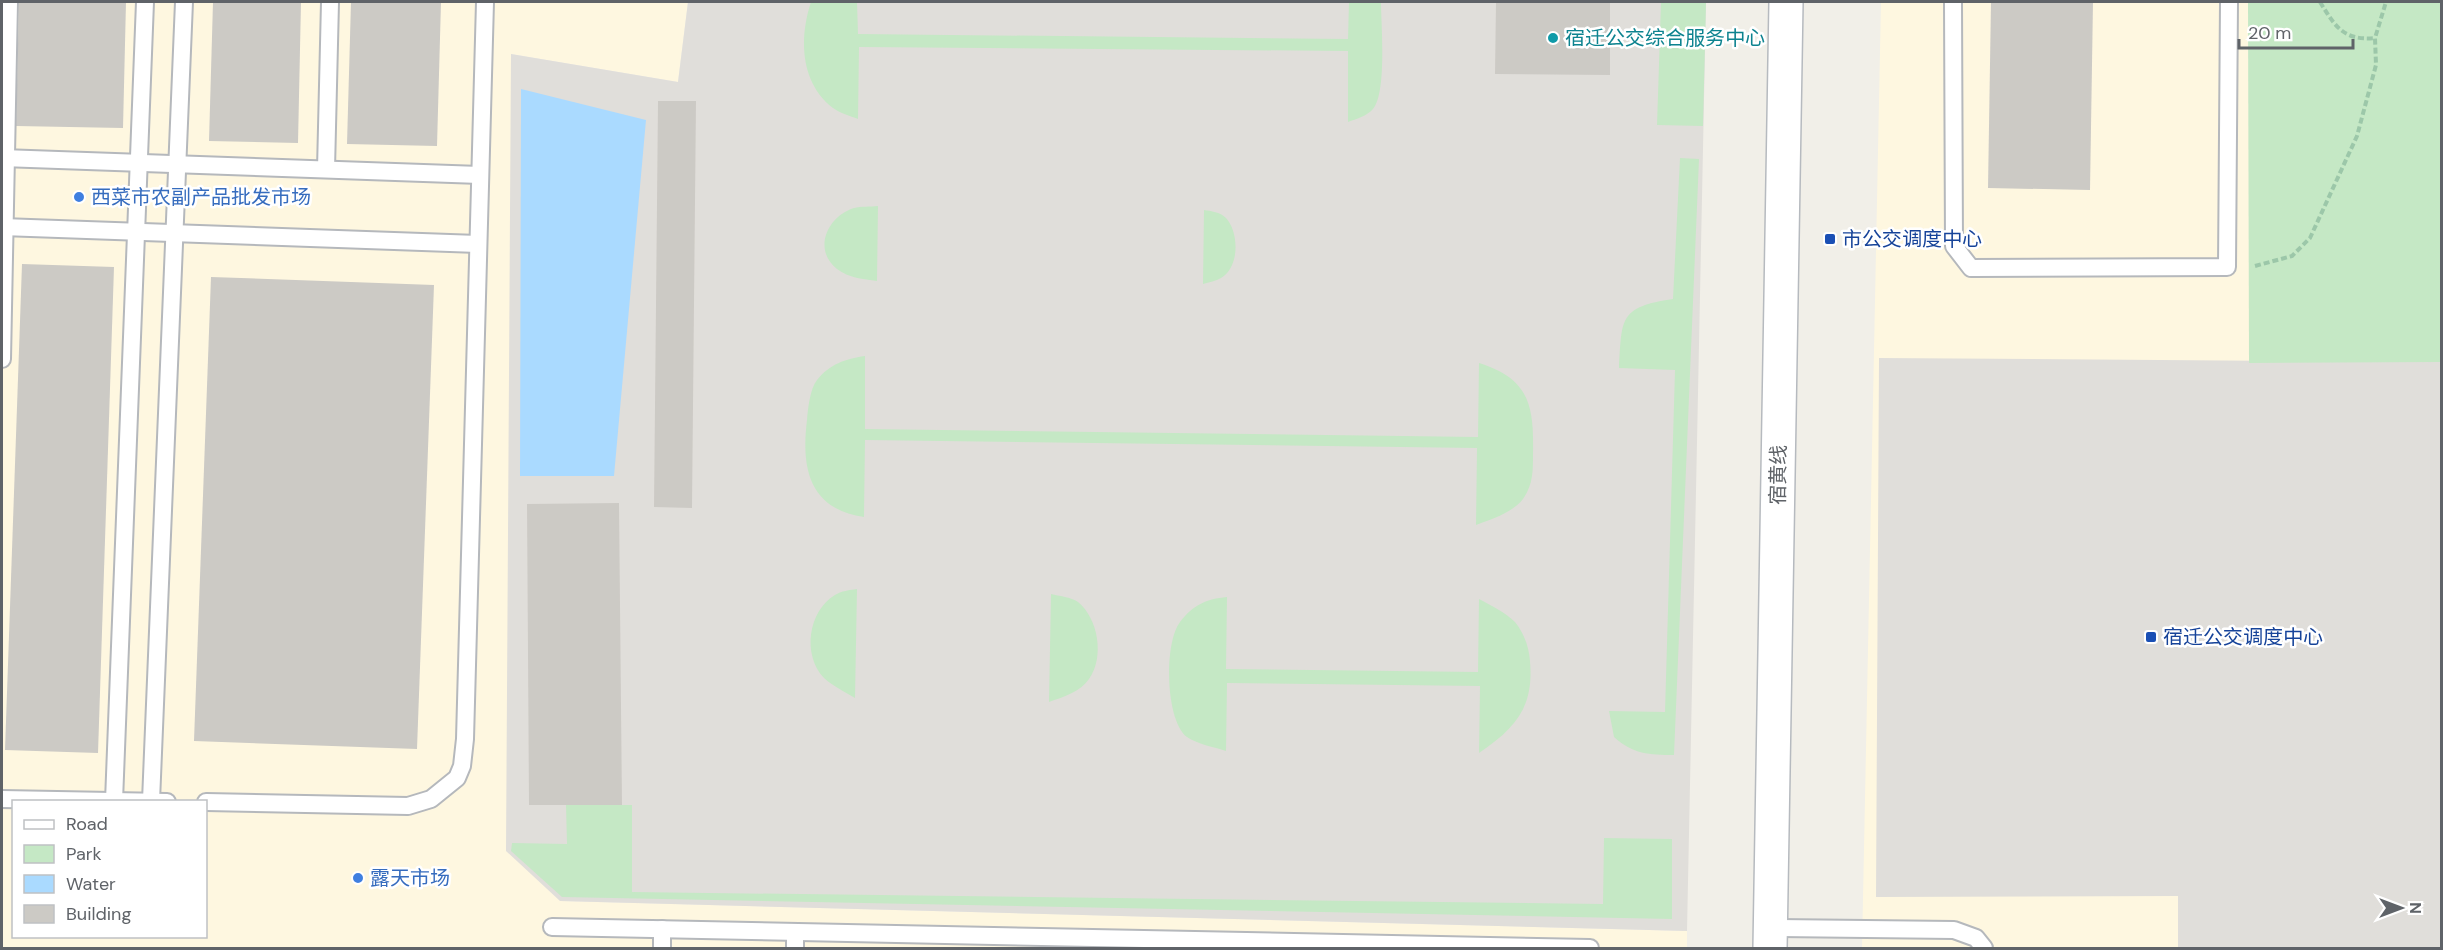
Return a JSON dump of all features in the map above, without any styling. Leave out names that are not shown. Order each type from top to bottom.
[{"type":"main road","name":"宿黄线","points":[[1770,938],[1786,2]]},
{"type":"lane","points":[[2,359],[4,158],[9,2]]},
{"type":"lane","points":[[114,800],[145,2]]},
{"type":"lane","points":[[151,800],[184,2]]},
{"type":"lane","points":[[326,169],[330,2]]},
{"type":"lane","points":[[207,802],[408,806],[431,799],[457,778],[462,766],[465,739],[485,2]]},
{"type":"lane","points":[[1953,2],[1954,246],[1971,268],[2227,267],[2229,2]]},
{"type":"lane","points":[[4,158],[480,175]]},
{"type":"lane","points":[[3,227],[478,244]]},
{"type":"lane","points":[[2,799],[58,800]]},
{"type":"lane","points":[[552,927],[662,929],[795,940],[1590,948]]},
{"type":"lane","points":[[662,929],[662,948]]},
{"type":"lane","points":[[1770,938],[1954,930],[1976,938],[1984,948]]},
{"type":"path","points":[[2320,2],[2344,34],[2357,40],[2374,38]]},
{"type":"path","points":[[2227,267],[2261,266],[2292,256],[2310,238],[2357,136],[2376,65],[2374,38],[2386,2]]},
{"type":"shaded area","points":[[2,2],[688,2],[678,82],[511,54],[560,901],[1687,931],[1687,948],[2,948]]},
{"type":"shaded area","points":[[688,2],[1706,2],[1687,931],[560,901],[506,851],[511,54],[678,82]]},
{"type":"shaded area","points":[[1881,2],[2441,2],[2441,948],[1862,948]]},
{"type":"shaded area","points":[[1879,358],[2441,362],[2441,948],[2178,948],[2178,896],[1876,897]]},
{"type":"green space","points":[[811,2],[857,2],[858,34],[1348,39],[1349,2],[1381,2],[1382,74],[1373,109],[1348,122],[1348,51],[859,47],[858,119],[833,108],[822,98],[808,73],[804,45]]},
{"type":"green space","points":[[1661,2],[1706,2],[1703,126],[1657,125]]},
{"type":"green space","points":[[2248,2],[2441,2],[2441,362],[2249,363]]},
{"type":"green space","points":[[1680,158],[1699,159],[1674,755],[1665,755],[1649,754],[1621,743],[1614,737],[1609,711],[1665,712],[1675,370],[1619,368],[1621,337],[1627,318],[1642,306],[1673,299]]},
{"type":"green space","points":[[878,206],[877,281],[856,278],[837,269],[829,261],[825,252],[826,234],[837,218],[845,212],[854,208]]},
{"type":"green space","points":[[1204,210],[1218,213],[1226,218],[1233,232],[1236,249],[1232,266],[1227,273],[1219,279],[1203,284]]},
{"type":"green space","points":[[865,356],[865,429],[1478,437],[1479,363],[1509,377],[1526,397],[1532,422],[1532,478],[1526,494],[1518,504],[1501,515],[1476,525],[1477,448],[865,440],[864,517],[846,513],[831,505],[820,495],[808,470],[805,438],[810,399],[817,380],[838,363]]},
{"type":"green space","points":[[857,589],[855,698],[824,678],[817,668],[813,658],[811,634],[819,611],[826,602],[835,595]]},
{"type":"green space","points":[[1051,594],[1075,600],[1085,609],[1094,628],[1098,649],[1094,670],[1085,684],[1071,694],[1049,702]]},
{"type":"green space","points":[[1227,597],[1226,669],[1478,672],[1479,599],[1511,618],[1523,635],[1529,656],[1530,677],[1525,704],[1520,715],[1503,735],[1479,753],[1480,686],[1227,683],[1226,751],[1201,743],[1187,737],[1174,715],[1169,681],[1171,646],[1180,622],[1190,611],[1206,601]]},
{"type":"green space","points":[[566,805],[632,805],[632,892],[1603,904],[1604,838],[1672,839],[1672,919],[562,897],[511,851],[512,843],[567,844]]},
{"type":"water","points":[[521,89],[646,120],[614,476],[520,476]]},
{"type":"building","points":[[19,2],[126,2],[123,128],[16,126]]},
{"type":"building","points":[[213,2],[301,2],[298,143],[209,141]]},
{"type":"building","points":[[351,2],[441,2],[437,146],[347,144]]},
{"type":"building","name":"宿迁公交综合服务中心","points":[[1496,2],[1610,2],[1610,75],[1495,74]]},
{"type":"building","points":[[1991,2],[2093,2],[2090,190],[1988,188]]},
{"type":"building","points":[[658,101],[696,101],[692,508],[654,507]]},
{"type":"building","points":[[22,264],[114,267],[98,753],[5,750]]},
{"type":"building","points":[[211,277],[434,285],[417,749],[194,741]]},
{"type":"building","points":[[619,503],[622,805],[529,805],[527,504]]},
{"type":"place","name":"宿迁公交综合服务中心","points":[[1553,38]]},
{"type":"place","name":"西菜市农副产品批发市场","points":[[79,197]]},
{"type":"place","name":"市公交调度中心","points":[[1830,239]]},
{"type":"place","name":"宿迁公交调度中心","points":[[2151,637]]},
{"type":"place","name":"露天市场","points":[[358,878]]}]
